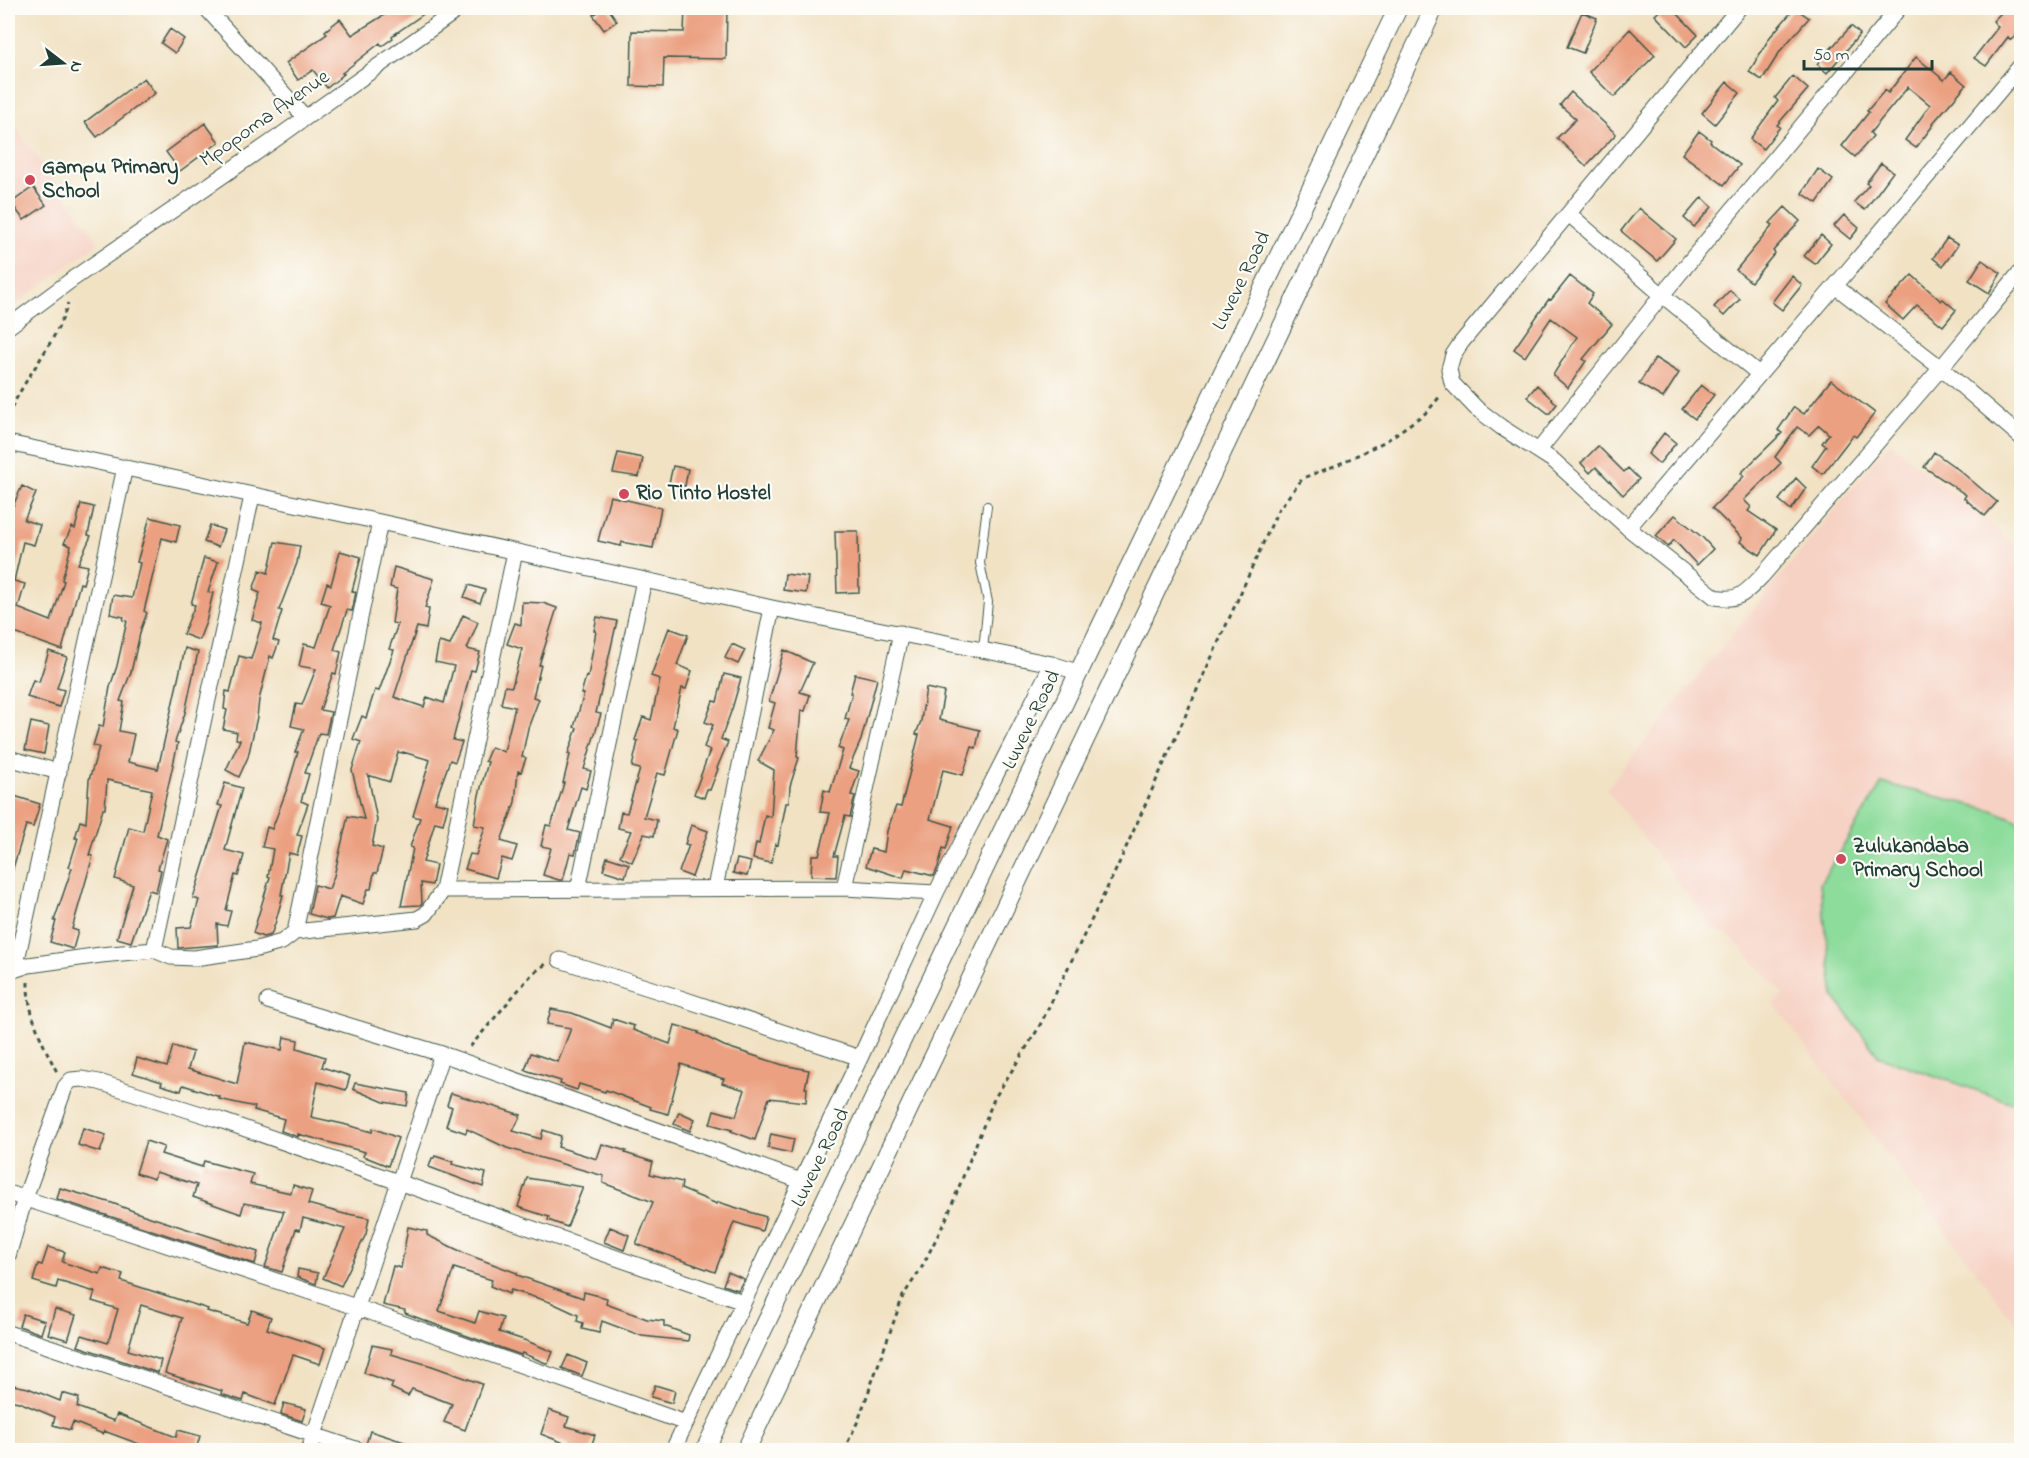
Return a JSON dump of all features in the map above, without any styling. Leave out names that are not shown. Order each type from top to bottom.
[{"type":"street","points":[[207,8],[304,117]]},
{"type":"street","name":"Mpopoma Avenue","points":[[8,327],[74,278],[460,8]]},
{"type":"street","name":"Luveve Road","points":[[705,1450],[1398,8]]},
{"type":"street","points":[[746,1450],[1434,8]]},
{"type":"street","points":[[1739,8],[1453,355],[1449,369],[1452,383],[1476,408],[1554,461],[1628,528],[1715,597],[1727,599],[1744,595],[1941,368],[2022,270]]},
{"type":"street","points":[[1539,450],[1662,295],[1899,8]]},
{"type":"street","points":[[1628,528],[2022,64]]},
{"type":"street","points":[[1569,214],[1662,295],[1759,374]]},
{"type":"street","points":[[1835,286],[1941,368],[2022,438]]},
{"type":"street","points":[[8,443],[772,608],[1052,664],[1080,673]]},
{"type":"street","points":[[124,467],[17,969],[91,956],[154,950],[171,957],[194,958],[269,946],[282,942],[295,932],[417,919],[426,914],[443,890],[515,552]]},
{"type":"street","points":[[154,950],[252,496]]},
{"type":"street","points":[[295,932],[380,522]]},
{"type":"street","points":[[578,889],[644,580]]},
{"type":"street","points":[[715,888],[772,608]]},
{"type":"street","points":[[844,888],[901,633]]},
{"type":"street","points":[[673,1450],[936,893],[1052,664]]},
{"type":"street","points":[[8,758],[59,772]]},
{"type":"street","points":[[443,890],[844,888],[936,893]]},
{"type":"street","points":[[561,960],[860,1058]]},
{"type":"street","points":[[268,1001],[459,1059],[801,1181]]},
{"type":"street","points":[[309,1450],[442,1054]]},
{"type":"street","points":[[8,1256],[25,1198],[64,1087],[71,1080],[82,1080],[99,1082],[220,1120],[743,1302]]},
{"type":"street","points":[[8,1193],[356,1307],[686,1423]]},
{"type":"street","points":[[8,1333],[359,1450]]},
{"type":"lane","points":[[983,650],[988,602],[980,564],[987,506]]},
{"type":"path","points":[[8,416],[14,400],[54,334],[67,307],[74,278]]},
{"type":"path","points":[[844,1450],[858,1421],[903,1296],[922,1267],[947,1217],[994,1099],[1038,1029],[1115,872],[1278,510],[1303,477],[1337,465],[1386,441],[1427,412],[1452,383]]},
{"type":"path","points":[[459,1059],[539,967],[561,960]]},
{"type":"path","points":[[17,969],[49,1057],[64,1087]]},
{"type":"shaded area","name":"Gampu Primary School","points":[[8,117],[99,243],[8,310]]},
{"type":"shaded area","name":"Zulukandaba Primary School","points":[[1890,442],[2021,550],[2021,1331],[1773,1003],[1784,995],[1731,937],[1714,929],[1606,789]]},
{"type":"green space","points":[[1882,783],[1992,810],[2021,822],[2021,1106],[1878,1056],[1834,996],[1820,884]]},
{"type":"building","points":[[395,8],[432,8],[392,36],[393,38],[382,46],[380,43],[327,88],[313,70],[298,80],[286,63],[327,34],[325,31],[340,19],[352,35]]},
{"type":"building","points":[[608,8],[617,21],[604,30],[593,15]]},
{"type":"building","points":[[685,8],[727,8],[726,59],[664,58],[663,87],[631,86],[632,31],[684,32]]},
{"type":"building","points":[[1663,8],[1672,8],[1698,35],[1686,47],[1655,15]]},
{"type":"building","points":[[1795,8],[1809,18],[1781,50],[1762,80],[1749,72],[1770,37]]},
{"type":"building","points":[[2006,8],[2022,8],[2022,30],[2011,40],[2008,37],[1986,66],[1974,58],[1998,27],[1993,21]]},
{"type":"building","points":[[1582,12],[1597,18],[1583,53],[1567,47]]},
{"type":"building","points":[[1851,26],[1860,34],[1827,73],[1817,64]]},
{"type":"building","points":[[170,29],[184,39],[175,53],[161,43]]},
{"type":"building","points":[[1630,29],[1655,55],[1614,97],[1589,72]]},
{"type":"building","points":[[1916,57],[1944,80],[1951,72],[1966,85],[1933,123],[1916,148],[1905,140],[1930,105],[1908,87],[1870,133],[1873,136],[1855,157],[1842,146],[1869,112],[1867,111],[1885,90],[1888,93]]},
{"type":"building","points":[[1793,76],[1808,89],[1777,125],[1780,127],[1763,149],[1750,139],[1778,101],[1775,98]]},
{"type":"building","points":[[144,78],[155,93],[97,137],[85,122]]},
{"type":"building","points":[[1727,82],[1740,93],[1715,124],[1702,113]]},
{"type":"building","points":[[1571,92],[1616,134],[1586,166],[1557,138],[1576,119],[1560,105]]},
{"type":"building","points":[[205,123],[219,142],[180,171],[166,152]]},
{"type":"building","points":[[1699,131],[1740,165],[1724,185],[1682,154]]},
{"type":"building","points":[[1881,163],[1893,172],[1865,210],[1854,202],[1869,185],[1866,183]]},
{"type":"building","points":[[1818,169],[1833,180],[1817,203],[1802,193]]},
{"type":"building","points":[[33,187],[46,205],[24,220],[11,203]]},
{"type":"building","points":[[1702,197],[1712,207],[1694,227],[1684,218]]},
{"type":"building","points":[[1785,207],[1800,221],[1773,251],[1775,253],[1751,282],[1736,270],[1773,225],[1770,223]]},
{"type":"building","points":[[1639,208],[1676,239],[1657,261],[1621,231]]},
{"type":"building","points":[[1844,215],[1859,228],[1850,239],[1834,226]]},
{"type":"building","points":[[1821,235],[1831,244],[1815,264],[1804,256]]},
{"type":"building","points":[[1947,238],[1958,245],[1943,266],[1933,258]]},
{"type":"building","points":[[1982,260],[2001,273],[1989,293],[1969,280]]},
{"type":"building","points":[[1912,275],[1941,301],[1943,299],[1956,310],[1943,326],[1917,305],[1903,320],[1885,304]]},
{"type":"building","points":[[1570,276],[1593,294],[1587,303],[1612,324],[1583,359],[1586,361],[1568,388],[1553,375],[1577,337],[1551,318],[1525,357],[1514,349],[1549,299],[1551,300]]},
{"type":"building","points":[[1792,276],[1802,285],[1782,310],[1772,302]]},
{"type":"building","points":[[1730,290],[1740,299],[1724,316],[1714,307]]},
{"type":"building","points":[[1655,358],[1679,373],[1663,398],[1639,384]]},
{"type":"building","points":[[1831,380],[1875,413],[1856,437],[1853,435],[1823,474],[1812,466],[1826,446],[1822,443],[1829,434],[1819,425],[1809,435],[1797,427],[1775,457],[1781,463],[1744,500],[1751,507],[1748,511],[1776,530],[1760,555],[1740,542],[1742,538],[1712,508],[1744,476],[1741,473],[1782,433],[1778,430],[1794,407],[1804,414]]},
{"type":"building","points":[[1537,385],[1557,404],[1549,414],[1527,397]]},
{"type":"building","points":[[1701,385],[1714,395],[1695,419],[1682,409]]},
{"type":"building","points":[[1664,433],[1676,443],[1659,464],[1648,454]]},
{"type":"building","points":[[1598,446],[1624,472],[1628,468],[1639,479],[1623,495],[1596,467],[1590,473],[1581,463]]},
{"type":"building","points":[[1934,452],[1997,502],[1985,516],[1964,498],[1966,495],[1924,467]]},
{"type":"building","points":[[618,453],[643,458],[639,477],[613,473]]},
{"type":"building","points":[[673,466],[688,469],[685,486],[669,483]]},
{"type":"building","points":[[1796,478],[1806,488],[1791,510],[1779,500]]},
{"type":"building","points":[[22,486],[36,493],[24,520],[40,525],[34,545],[23,542],[14,581],[25,584],[18,608],[51,621],[64,581],[62,580],[71,546],[64,543],[72,527],[75,529],[81,504],[94,507],[88,535],[91,536],[78,564],[88,566],[83,584],[80,583],[62,650],[8,632],[8,517]]},
{"type":"building","points":[[610,496],[661,508],[653,548],[622,542],[621,546],[598,541]]},
{"type":"building","points":[[1675,515],[1713,549],[1697,565],[1674,540],[1668,547],[1656,536]]},
{"type":"building","points":[[150,517],[180,525],[176,542],[162,538],[144,611],[147,613],[131,672],[120,701],[124,702],[119,731],[134,734],[128,762],[158,769],[185,648],[198,652],[185,713],[175,742],[178,743],[157,835],[167,839],[158,869],[161,870],[156,892],[149,890],[131,942],[117,938],[133,885],[115,879],[129,827],[143,831],[152,790],[107,780],[105,809],[103,809],[89,855],[93,856],[72,929],[78,931],[73,949],[50,942],[56,921],[54,921],[72,868],[69,867],[78,838],[75,838],[80,821],[86,823],[89,780],[99,747],[93,746],[99,726],[103,727],[110,687],[127,621],[123,620],[124,617],[110,614],[113,595],[132,598],[140,563],[137,562]]},
{"type":"building","points":[[210,525],[224,530],[218,547],[204,542]]},
{"type":"building","points":[[835,531],[858,531],[859,592],[837,593]]},
{"type":"building","points":[[275,542],[300,546],[297,563],[279,610],[282,611],[273,640],[279,642],[273,658],[270,656],[248,757],[239,777],[226,770],[240,740],[236,739],[237,732],[223,729],[227,710],[224,709],[226,691],[230,692],[239,656],[251,659],[262,623],[252,620],[260,593],[253,590],[260,570],[268,573]]},
{"type":"building","points":[[340,551],[361,557],[352,591],[356,592],[352,611],[347,610],[334,650],[341,652],[336,674],[333,673],[320,710],[331,712],[326,734],[319,733],[305,773],[309,774],[301,801],[308,804],[297,835],[302,836],[297,855],[289,853],[281,895],[283,895],[275,924],[271,935],[263,937],[253,933],[270,877],[268,877],[273,849],[262,847],[267,827],[272,829],[288,786],[298,752],[295,752],[304,729],[291,726],[296,704],[302,705],[316,669],[299,666],[304,644],[316,647],[330,605],[321,602],[327,583],[331,585]]},
{"type":"building","points":[[204,558],[218,562],[208,592],[213,593],[199,640],[183,634],[195,605],[191,604]]},
{"type":"building","points":[[394,567],[434,579],[425,608],[429,609],[426,629],[417,627],[394,697],[424,707],[427,697],[444,703],[454,666],[435,662],[439,642],[450,645],[463,615],[478,622],[467,649],[480,652],[475,671],[471,670],[453,740],[462,742],[455,762],[450,760],[435,802],[448,805],[443,824],[435,822],[423,862],[436,865],[432,885],[421,883],[422,903],[401,906],[413,848],[410,847],[420,818],[413,816],[430,760],[398,752],[390,782],[368,775],[377,820],[372,846],[383,849],[371,889],[368,889],[363,904],[340,896],[333,918],[327,919],[309,914],[315,885],[329,889],[348,816],[364,819],[352,770],[361,742],[353,739],[362,716],[366,718],[375,690],[379,691],[394,650],[389,649],[398,624],[392,623],[397,589],[390,587]]},
{"type":"building","points":[[785,574],[808,577],[806,593],[783,590]]},
{"type":"building","points":[[469,585],[485,590],[480,603],[464,597]]},
{"type":"building","points":[[522,602],[543,603],[557,608],[539,665],[541,665],[533,697],[539,699],[528,728],[522,757],[526,758],[521,772],[518,771],[515,802],[501,841],[517,846],[512,861],[502,858],[496,878],[465,869],[470,854],[476,855],[485,827],[474,825],[488,762],[485,761],[491,747],[504,752],[515,707],[501,704],[505,686],[512,687],[522,649],[507,644],[515,623],[521,625]]},
{"type":"building","points":[[597,617],[617,621],[596,713],[601,714],[584,769],[591,771],[586,789],[581,787],[568,830],[580,833],[575,854],[570,853],[563,880],[559,880],[543,875],[551,848],[541,846],[546,825],[551,826],[564,783],[570,755],[568,754],[577,728],[574,727],[584,694],[581,694],[586,676],[588,677]]},
{"type":"building","points":[[669,628],[688,635],[677,665],[692,671],[686,689],[682,688],[673,727],[678,729],[665,775],[657,773],[644,817],[657,820],[654,836],[644,834],[632,862],[620,856],[631,831],[618,828],[621,812],[627,813],[640,769],[632,767],[638,741],[635,740],[643,717],[651,720],[660,679],[651,676]]},
{"type":"building","points":[[732,644],[745,650],[738,664],[725,658]]},
{"type":"building","points":[[784,650],[813,663],[800,692],[810,695],[805,711],[801,710],[797,757],[799,758],[790,786],[789,803],[786,803],[778,845],[775,844],[771,863],[753,859],[756,843],[759,844],[765,815],[771,817],[774,770],[758,761],[774,730],[768,728],[775,703],[769,701]]},
{"type":"building","points":[[49,651],[67,657],[57,688],[64,690],[59,707],[27,697],[33,680],[39,682]]},
{"type":"building","points":[[724,674],[741,678],[721,739],[728,742],[710,790],[707,789],[704,798],[694,794],[710,750],[704,747],[713,725],[705,722],[713,701],[717,702]]},
{"type":"building","points":[[855,674],[877,679],[861,740],[849,768],[859,771],[851,795],[855,796],[850,817],[845,816],[834,856],[838,856],[836,877],[811,876],[812,855],[819,855],[830,813],[820,812],[824,790],[830,792],[843,750],[838,748],[849,720],[845,719]]},
{"type":"building","points":[[926,688],[944,692],[939,720],[980,730],[976,748],[972,747],[963,775],[943,770],[930,819],[953,826],[934,876],[906,869],[903,878],[866,866],[871,849],[884,852],[887,831],[896,806],[901,807],[919,735],[916,734],[921,721]]},
{"type":"building","points":[[31,722],[49,726],[44,754],[25,750]]},
{"type":"building","points":[[225,783],[242,788],[225,850],[244,855],[238,876],[235,875],[226,910],[231,911],[227,926],[217,924],[218,945],[178,948],[177,928],[191,927],[199,900],[193,898],[222,806],[218,805]]},
{"type":"building","points":[[8,794],[40,804],[33,827],[26,825],[11,875],[8,875]]},
{"type":"building","points":[[691,825],[708,831],[692,877],[679,872],[689,845],[685,844]]},
{"type":"building","points":[[607,857],[629,864],[625,877],[603,870]]},
{"type":"building","points":[[737,859],[751,862],[747,876],[733,873]]},
{"type":"building","points":[[551,1009],[572,1013],[611,1028],[613,1019],[634,1026],[633,1030],[670,1044],[675,1025],[699,1032],[724,1046],[783,1065],[809,1070],[805,1088],[807,1088],[806,1102],[769,1098],[755,1140],[710,1124],[714,1110],[736,1116],[745,1090],[722,1083],[724,1079],[681,1064],[668,1114],[650,1109],[651,1107],[606,1090],[605,1092],[579,1084],[577,1090],[560,1084],[561,1081],[525,1070],[531,1053],[558,1062],[571,1028],[547,1024]]},
{"type":"building","points":[[284,1037],[298,1040],[297,1048],[325,1057],[322,1067],[350,1076],[346,1090],[318,1082],[311,1117],[372,1132],[373,1128],[398,1138],[388,1166],[363,1156],[365,1152],[281,1131],[284,1119],[254,1110],[255,1107],[219,1099],[220,1097],[183,1085],[181,1091],[133,1073],[137,1058],[167,1067],[173,1046],[193,1052],[188,1069],[237,1084],[245,1042],[282,1050]]},
{"type":"building","points":[[355,1083],[409,1093],[407,1106],[384,1102],[353,1089]]},
{"type":"building","points":[[451,1093],[521,1115],[513,1131],[541,1139],[543,1130],[561,1136],[558,1147],[597,1159],[602,1144],[653,1162],[650,1174],[682,1182],[681,1189],[717,1204],[718,1202],[766,1217],[762,1231],[734,1222],[715,1272],[636,1244],[653,1202],[603,1183],[604,1176],[507,1148],[467,1129],[466,1133],[446,1126],[452,1107],[447,1105]]},
{"type":"building","points":[[679,1112],[695,1119],[690,1131],[674,1124]]},
{"type":"building","points":[[83,1128],[106,1135],[100,1152],[78,1145]]},
{"type":"building","points":[[771,1134],[794,1139],[791,1153],[768,1148]]},
{"type":"building","points":[[146,1141],[164,1147],[161,1154],[202,1167],[204,1161],[253,1174],[250,1184],[291,1193],[293,1185],[312,1191],[308,1204],[369,1218],[366,1234],[341,1286],[323,1278],[345,1229],[303,1218],[300,1230],[296,1229],[282,1272],[265,1267],[284,1211],[244,1203],[241,1214],[193,1197],[197,1185],[156,1172],[154,1179],[136,1173]]},
{"type":"building","points":[[435,1156],[453,1162],[452,1164],[486,1173],[483,1187],[429,1167]]},
{"type":"building","points":[[527,1178],[583,1187],[567,1227],[548,1220],[549,1217],[518,1207]]},
{"type":"building","points":[[60,1188],[258,1252],[255,1264],[57,1199]]},
{"type":"building","points":[[408,1227],[427,1231],[427,1235],[466,1254],[517,1273],[517,1275],[583,1298],[584,1292],[607,1298],[606,1304],[647,1319],[664,1321],[664,1326],[689,1335],[688,1341],[642,1336],[602,1321],[599,1333],[582,1329],[583,1323],[577,1321],[578,1315],[550,1302],[511,1290],[509,1294],[490,1286],[492,1280],[454,1268],[439,1311],[475,1323],[479,1311],[503,1318],[499,1332],[553,1352],[548,1364],[522,1353],[521,1355],[442,1327],[405,1313],[405,1310],[383,1305],[393,1266],[401,1268]]},
{"type":"building","points":[[610,1227],[629,1235],[624,1250],[604,1242]]},
{"type":"building","points":[[48,1247],[65,1252],[62,1262],[100,1274],[102,1268],[123,1274],[121,1281],[208,1309],[207,1311],[247,1323],[252,1310],[271,1317],[267,1329],[325,1348],[320,1364],[293,1355],[275,1405],[245,1394],[243,1401],[221,1394],[222,1391],[165,1373],[182,1318],[141,1305],[128,1350],[161,1360],[158,1373],[78,1346],[82,1335],[108,1343],[118,1309],[92,1301],[95,1292],[58,1281],[56,1288],[33,1281],[38,1264],[42,1265]]},
{"type":"building","points":[[298,1269],[318,1273],[316,1284],[297,1277]]},
{"type":"building","points":[[728,1272],[744,1279],[738,1290],[723,1285]]},
{"type":"building","points":[[55,1309],[76,1315],[68,1340],[48,1334]]},
{"type":"building","points":[[23,1314],[45,1321],[41,1334],[19,1326]]},
{"type":"building","points":[[372,1345],[392,1349],[391,1354],[482,1384],[465,1430],[444,1422],[452,1404],[412,1389],[408,1396],[391,1388],[393,1383],[364,1373]]},
{"type":"building","points":[[568,1355],[587,1363],[582,1376],[562,1368]]},
{"type":"building","points":[[8,1384],[28,1388],[60,1401],[62,1393],[79,1398],[77,1407],[114,1421],[117,1414],[176,1437],[178,1430],[200,1436],[197,1446],[207,1450],[150,1450],[104,1431],[103,1434],[73,1422],[70,1430],[53,1425],[55,1417],[19,1402],[8,1400]]},
{"type":"building","points":[[655,1385],[675,1391],[672,1403],[651,1397]]},
{"type":"building","points":[[284,1403],[306,1409],[302,1421],[281,1414]]},
{"type":"building","points":[[549,1410],[569,1417],[566,1426],[595,1435],[590,1450],[567,1450],[569,1445],[541,1434]]},
{"type":"building","points":[[370,1431],[417,1446],[417,1450],[369,1448],[366,1444]]},
{"type":"place","name":"Gampu Primary School","points":[[30,180]]},
{"type":"place","name":"Rio Tinto Hostel","points":[[624,494]]},
{"type":"place","name":"Zulukandaba Primary School","points":[[1841,859]]}]
